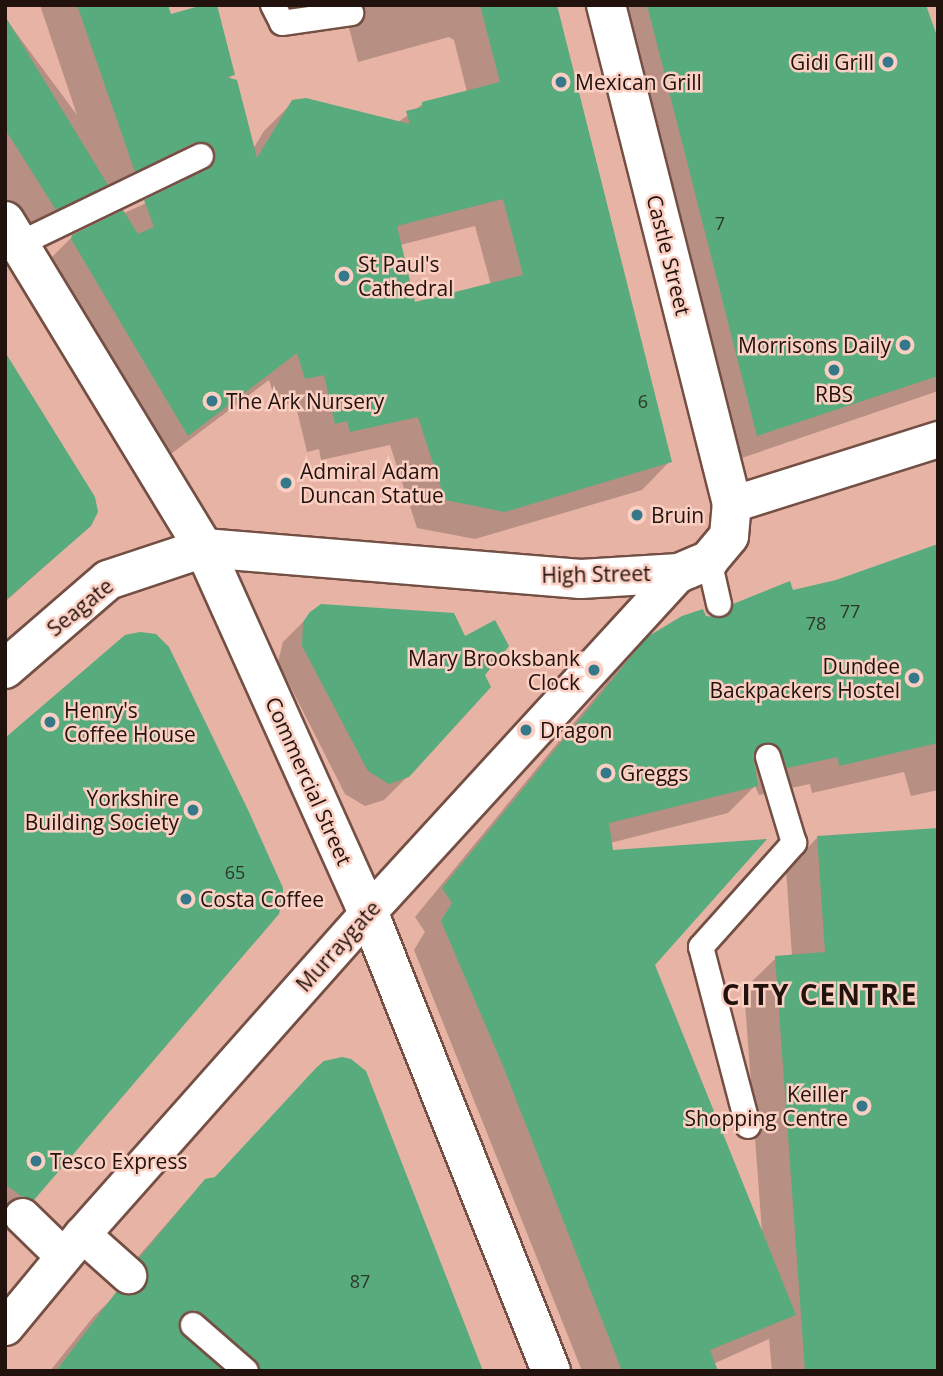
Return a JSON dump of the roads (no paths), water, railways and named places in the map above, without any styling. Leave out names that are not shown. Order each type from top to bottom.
[{"type":"street","name":"Castle Street","points":[[606,5],[732,504]]},
{"type":"street","name":"Commercial Street","points":[[12,233],[204,548],[368,912],[551,1371]]},
{"type":"street","points":[[694,566],[729,536],[732,504],[938,439]]},
{"type":"street","name":"High Street","points":[[204,548],[581,579],[694,566]]},
{"type":"street","name":"Seagate","points":[[5,669],[108,580],[204,548]]},
{"type":"street","name":"Murraygate","points":[[5,1327],[72,1245],[368,912],[694,566]]},
{"type":"street","points":[[22,1216],[128,1275]]},
{"type":"lane","points":[[273,5],[282,23],[351,13]]},
{"type":"lane","points":[[12,233],[201,156]]},
{"type":"lane","points":[[694,566],[719,604]]},
{"type":"lane","points":[[748,1126],[701,947],[794,843],[768,757]]},
{"type":"lane","points":[[193,1325],[246,1371]]},
{"type":"place","name":"Gidi Grill","points":[[888,62]]},
{"type":"place","name":"Mexican Grill","points":[[561,82]]},
{"type":"place","name":"St Paul's Cathedral","points":[[344,276]]},
{"type":"place","name":"Morrisons Daily","points":[[905,345]]},
{"type":"place","name":"RBS","points":[[834,370]]},
{"type":"place","name":"The Ark Nursery","points":[[212,401]]},
{"type":"place","name":"Admiral Adam Duncan Statue","points":[[286,483]]},
{"type":"place","name":"Bruin","points":[[637,515]]},
{"type":"place","name":"Mary Brooksbank Clock","points":[[594,670]]},
{"type":"place","name":"Dundee Backpackers Hostel","points":[[914,678]]},
{"type":"place","name":"Henry's Coffee House","points":[[50,722]]},
{"type":"place","name":"Dragon","points":[[526,730]]},
{"type":"place","name":"Greggs","points":[[606,773]]},
{"type":"place","name":"Yorkshire Building Society","points":[[193,810]]},
{"type":"place","name":"Costa Coffee","points":[[186,899]]},
{"type":"place","name":"Keiller Shopping Centre","points":[[862,1106]]},
{"type":"place","name":"Tesco Express","points":[[36,1161]]},
{"type":"district","name":"CITY CENTRE","points":[[820,994]]}]
